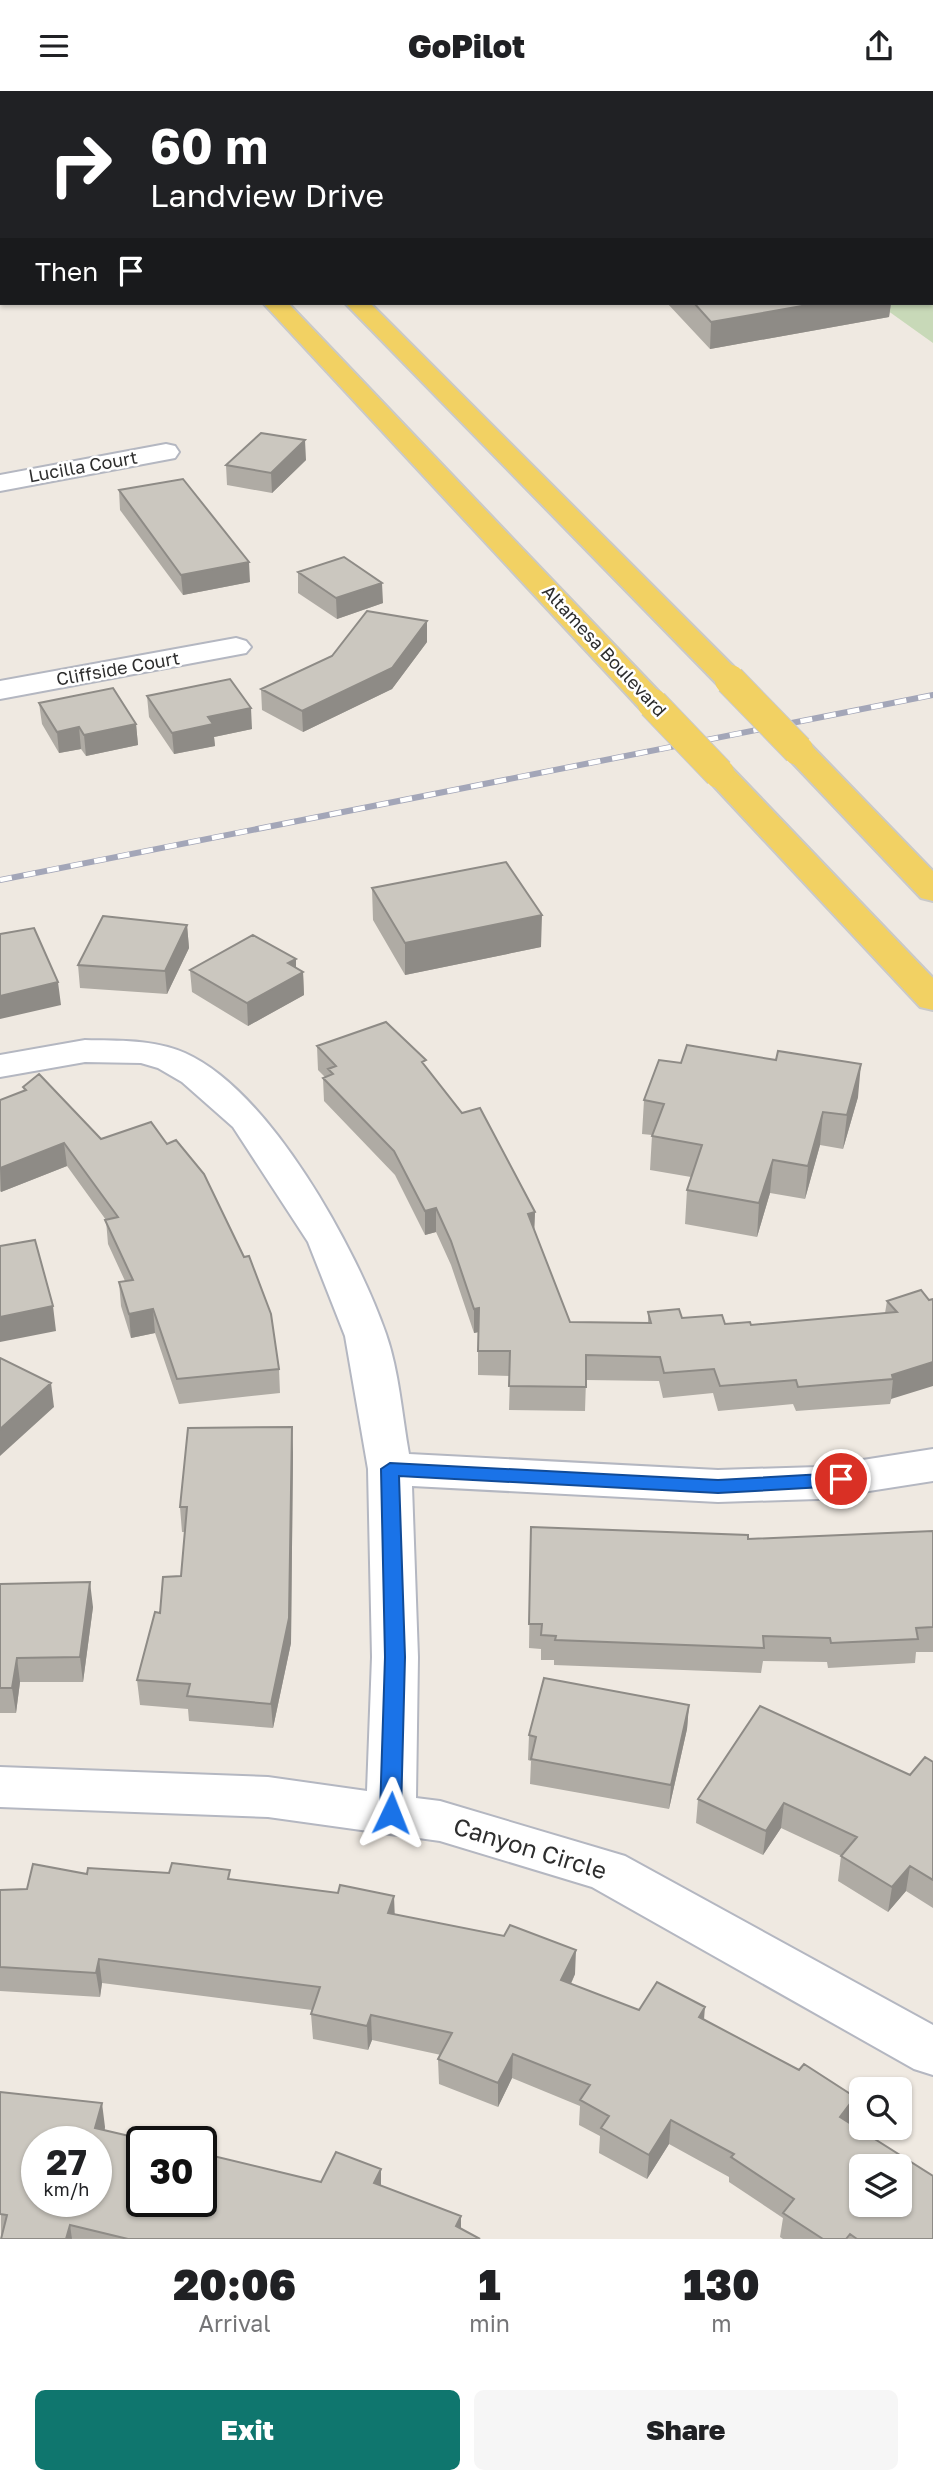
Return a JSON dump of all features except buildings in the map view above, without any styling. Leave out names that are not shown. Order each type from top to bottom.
[{"type":"main road","name":"Altamesa Boulevard","points":[[277,305],[933,999]]},
{"type":"main road","points":[[359,305],[730,680],[933,891]]},
{"type":"street","name":"Lucilla Court","points":[[0,483],[166,452]]},
{"type":"street","name":"Cliffside Court","points":[[0,690],[236,647]]},
{"type":"street","points":[[0,1066],[85,1051],[143,1052],[171,1060],[195,1074],[247,1119],[328,1242],[366,1336],[390,1469],[395,1657],[391,1813]]},
{"type":"street","points":[[390,1469],[718,1486],[818,1483],[933,1465]]},
{"type":"street","name":"Canyon Circle","points":[[0,1787],[268,1797],[440,1821],[607,1871],[933,2052]]},
{"type":"green space","points":[[880,305],[933,305],[933,343]]},
{"type":"railway","points":[[0,880],[933,695]]},
{"type":"route","points":[[391,1813],[395,1657],[390,1469],[718,1486],[818,1483],[841,1479]]}]
